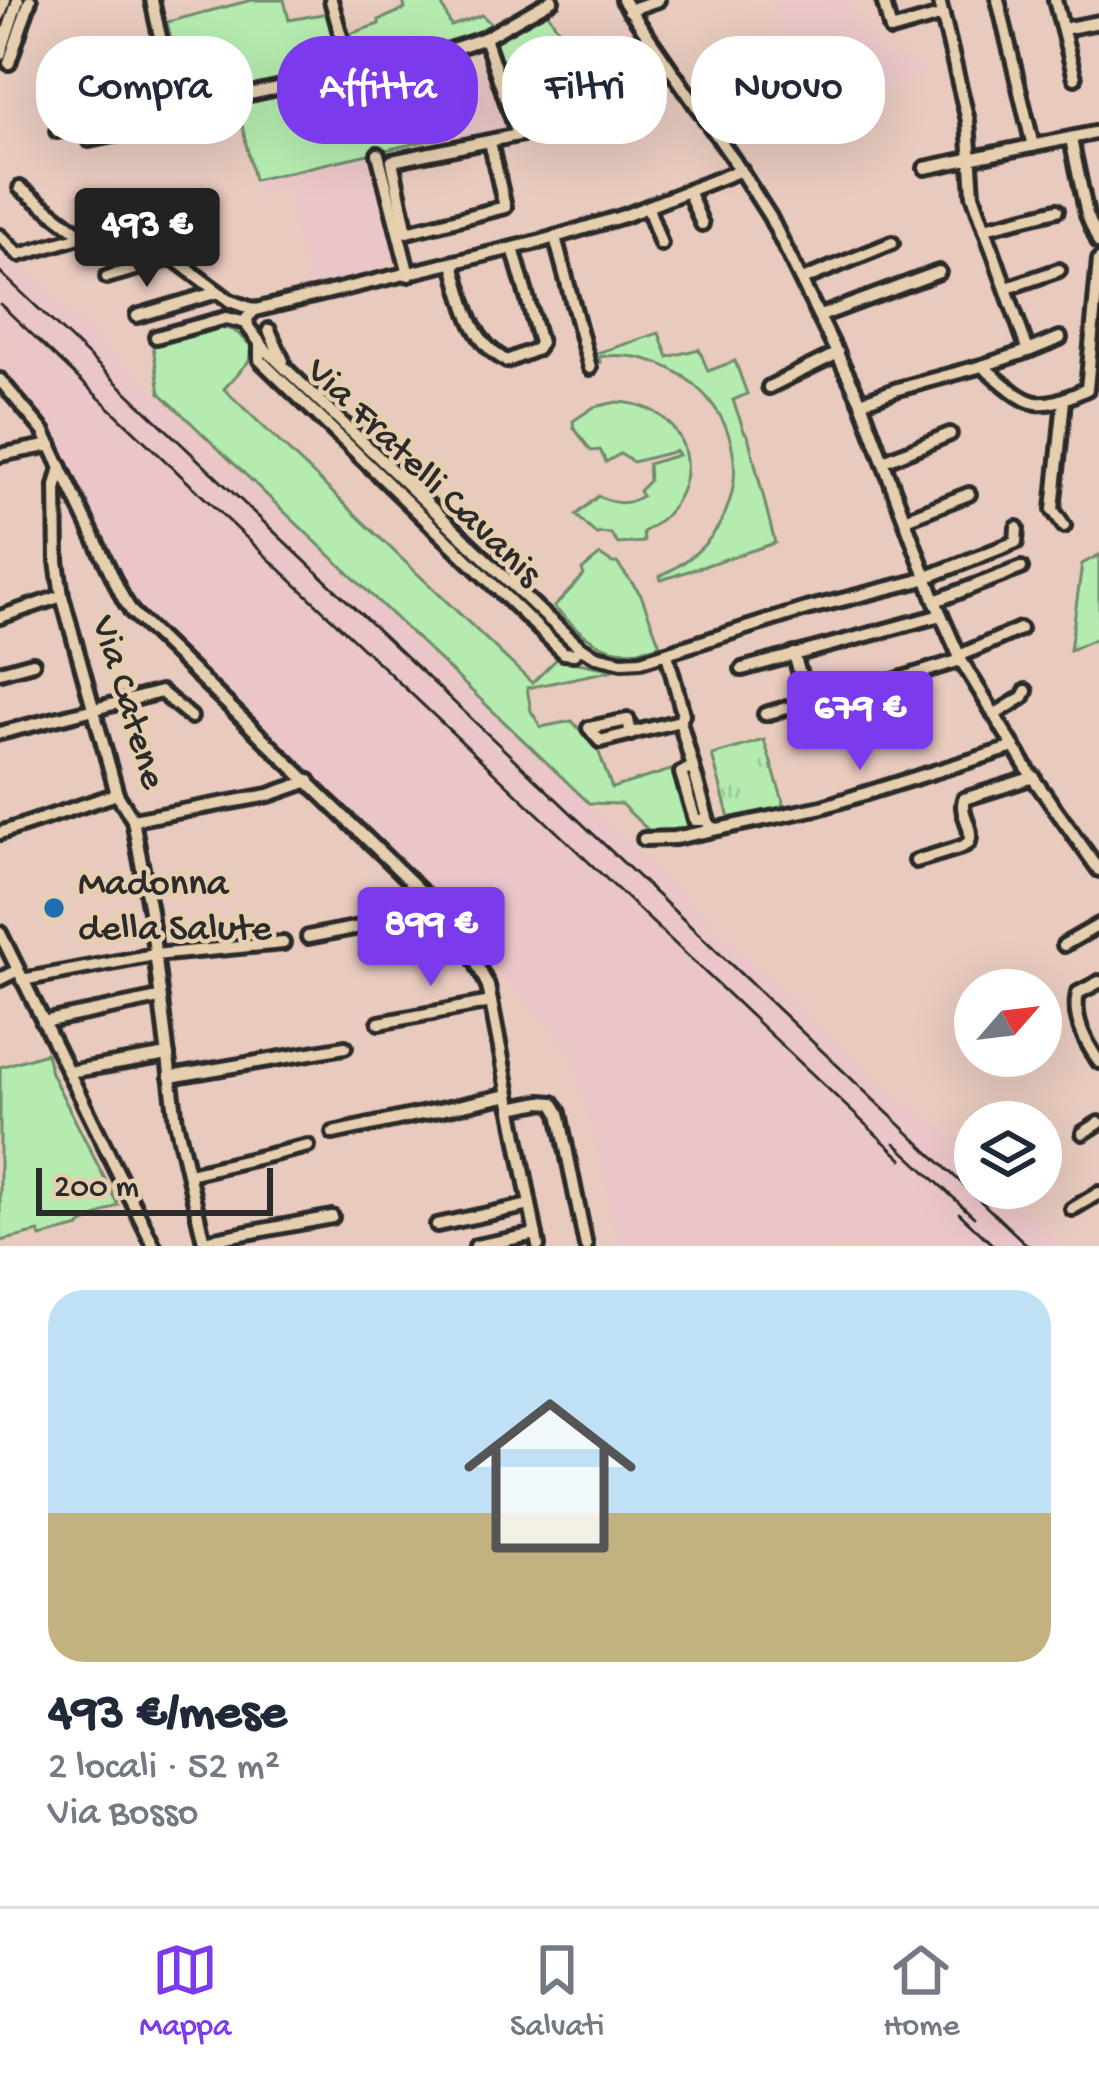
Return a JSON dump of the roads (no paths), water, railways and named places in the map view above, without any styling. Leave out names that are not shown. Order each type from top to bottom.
[{"type":"street","points":[[0,15],[5,0]]},
{"type":"street","points":[[5,59],[18,0]]},
{"type":"street","points":[[5,59],[30,0]]},
{"type":"street","points":[[152,0],[161,36]]},
{"type":"street","points":[[341,36],[332,3],[350,0]]},
{"type":"street","points":[[478,40],[552,0]]},
{"type":"street","points":[[658,0],[626,5],[770,217],[861,402],[960,658],[1017,752],[1099,865]]},
{"type":"street","points":[[883,0],[890,30],[943,15]]},
{"type":"street","points":[[939,0],[968,121],[974,195],[1028,351]]},
{"type":"street","points":[[998,0],[1034,146]]},
{"type":"street","points":[[1055,0],[1075,78]]},
{"type":"street","points":[[1063,29],[1099,22]]},
{"type":"street","points":[[484,38],[502,89]]},
{"type":"street","points":[[925,168],[1099,132]]},
{"type":"street","points":[[490,142],[506,207],[407,232],[392,161],[502,139]]},
{"type":"street","points":[[1070,139],[1087,215],[1099,243]]},
{"type":"street","points":[[378,154],[409,274]]},
{"type":"street","points":[[155,338],[226,318],[258,323],[287,303],[555,237],[648,208],[741,170]]},
{"type":"street","points":[[20,188],[83,236]]},
{"type":"street","points":[[689,193],[702,224]]},
{"type":"street","points":[[648,208],[662,244]]},
{"type":"street","points":[[986,228],[1057,209]]},
{"type":"street","points":[[0,236],[19,255],[124,224],[258,323]]},
{"type":"street","points":[[555,237],[590,368]]},
{"type":"street","points":[[802,280],[892,243]]},
{"type":"street","points":[[453,264],[473,331],[508,361],[537,349],[540,343],[513,248]]},
{"type":"street","points":[[107,277],[170,259]]},
{"type":"street","points":[[982,367],[1030,402],[1045,405],[1087,388],[1099,260]]},
{"type":"street","points":[[1006,288],[1059,270]]},
{"type":"street","points":[[820,316],[939,272]]},
{"type":"street","points":[[137,316],[215,293]]},
{"type":"street","name":"Via Fratelli Cavanis","points":[[258,323],[292,374],[576,644],[596,656],[641,661],[794,612],[926,577],[1016,542],[1017,529]]},
{"type":"street","name":"Via Fratelli Cavanis","points":[[258,323],[260,360],[568,655],[576,654],[576,644]]},
{"type":"street","points":[[861,402],[982,367],[1060,338]]},
{"type":"street","points":[[769,387],[838,352]]},
{"type":"street","points":[[0,380],[37,420],[132,612],[458,927],[488,986],[537,1240],[476,1246]]},
{"type":"street","points":[[1064,400],[1053,509],[1064,526]]},
{"type":"street","points":[[884,461],[950,434]]},
{"type":"street","points":[[0,455],[51,445]]},
{"type":"street","name":"Via Catene","points":[[61,467],[56,485],[56,561],[62,596],[117,794],[134,820],[176,1122],[204,1244]]},
{"type":"street","points":[[905,519],[969,494]]},
{"type":"street","points":[[935,601],[1021,568]]},
{"type":"street","points":[[0,616],[62,596]]},
{"type":"street","points":[[742,669],[941,614]]},
{"type":"street","points":[[812,706],[960,658],[1019,629]]},
{"type":"street","points":[[667,654],[683,714],[680,722],[710,826],[716,829]]},
{"type":"street","points":[[765,714],[808,702],[794,654]]},
{"type":"street","points":[[0,672],[33,663]]},
{"type":"street","points":[[994,715],[1026,691]]},
{"type":"street","points":[[0,734],[161,692],[190,717]]},
{"type":"street","points":[[631,734],[680,722]]},
{"type":"street","points":[[644,839],[665,840],[859,797],[1017,752]]},
{"type":"street","points":[[1035,777],[1099,865]]},
{"type":"street","points":[[916,861],[968,844],[971,835],[964,799],[1035,777]]},
{"type":"street","points":[[134,820],[269,795],[309,781]]},
{"type":"street","points":[[0,832],[117,794]]},
{"type":"street","points":[[308,937],[385,922],[428,896]]},
{"type":"street","points":[[1064,945],[1099,925]]},
{"type":"street","points":[[0,933],[154,1246]]},
{"type":"street","points":[[0,979],[283,943]]},
{"type":"street","points":[[1098,1059],[1081,1031],[1076,995],[1099,982]]},
{"type":"street","points":[[43,1022],[159,998]]},
{"type":"street","points":[[379,1023],[491,1002]]},
{"type":"street","points":[[170,1077],[345,1047]]},
{"type":"street","points":[[68,1072],[169,1055]]},
{"type":"street","points":[[333,1133],[510,1101],[553,1103],[586,1246]]},
{"type":"street","points":[[1083,1133],[1099,1124]]},
{"type":"street","points":[[189,1174],[308,1146]]},
{"type":"street","points":[[1072,1210],[1099,1193]]},
{"type":"street","points":[[437,1225],[530,1205]]},
{"type":"street","points":[[204,1244],[332,1217]]},
{"type":"railway","points":[[0,272],[1028,1246]]},
{"type":"railway","points":[[0,304],[902,1159]]},
{"type":"railway","points":[[895,1143],[974,1217]]},
{"type":"railway","points":[[959,1213],[994,1246]]},
{"type":"place","name":"Madonna della Salute","points":[[54,908]]}]
